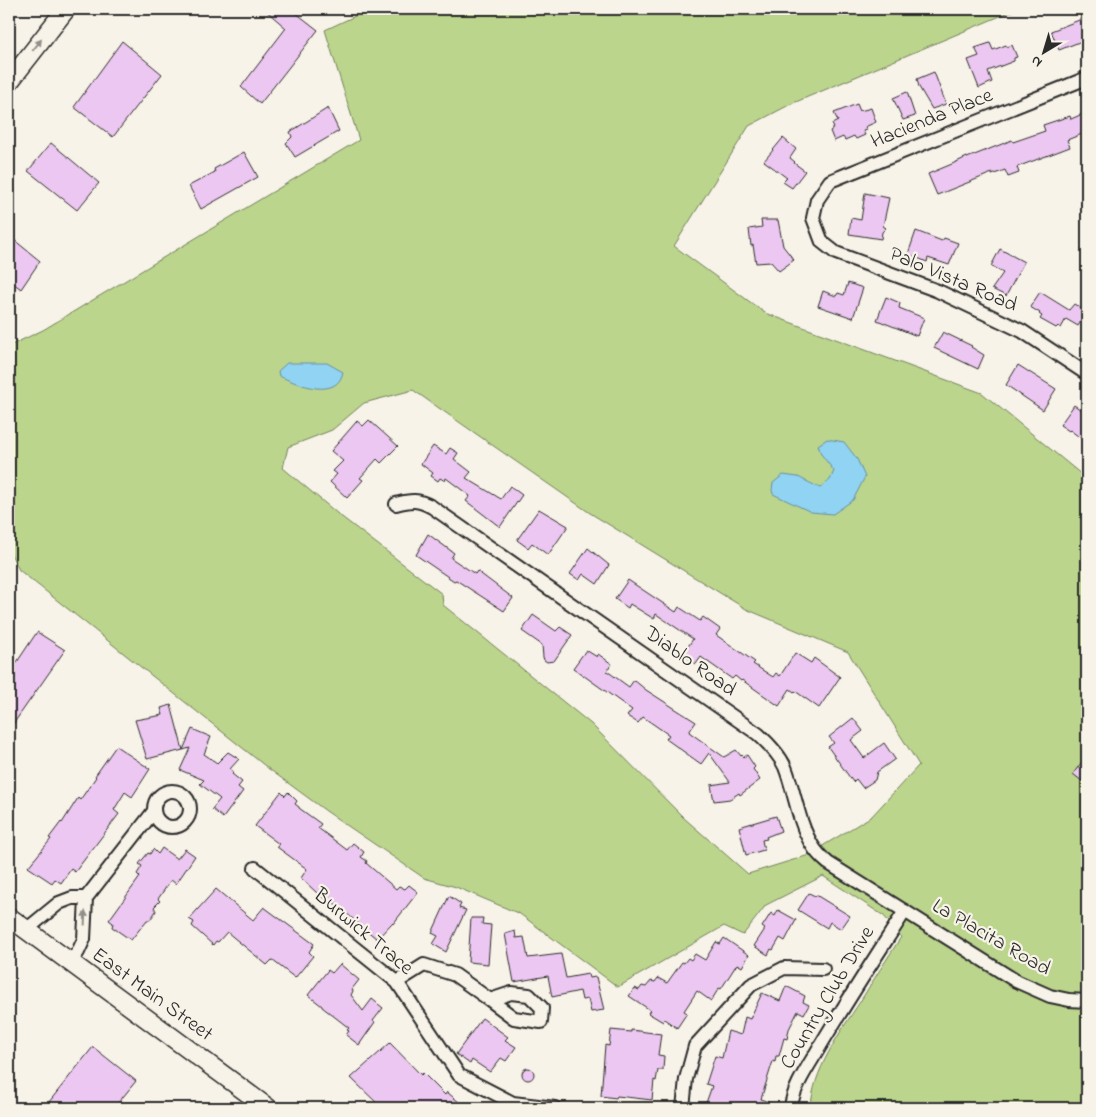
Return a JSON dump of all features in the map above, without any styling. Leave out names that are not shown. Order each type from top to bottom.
[{"type":"main road","points":[[9,82],[66,9]]},
{"type":"main road","name":"East Main Street","points":[[9,917],[268,1108]]},
{"type":"street","name":"Hacienda Place","points":[[813,218],[817,200],[830,181],[1087,78]]},
{"type":"street","name":"Palo Vista Road","points":[[813,218],[822,242],[836,253],[938,291],[1022,331],[1085,368]]},
{"type":"street","name":"Diablo Road","points":[[396,504],[409,501],[422,502],[432,507],[758,734],[778,754],[785,767],[812,846],[828,863],[905,911]]},
{"type":"street","points":[[70,962],[78,952],[84,939],[86,898],[154,811]]},
{"type":"street","name":"Burwick Trace","points":[[255,868],[397,982],[458,1074],[513,1103],[555,1108]]},
{"type":"street","points":[[26,930],[59,903],[72,898],[86,898]]},
{"type":"street","name":"La Placita Road","points":[[905,911],[1033,989],[1050,996],[1087,1001]]},
{"type":"street","name":"Country Club Drive","points":[[791,1108],[798,1086],[822,1042],[905,911]]},
{"type":"street","points":[[397,982],[424,965],[455,975],[490,1000]]},
{"type":"street","points":[[683,1108],[686,1078],[695,1046],[751,985],[784,968],[823,969]]},
{"type":"green space","points":[[370,9],[1017,9],[791,104],[749,126],[674,246],[765,313],[982,393],[1087,479],[1087,1108],[811,1108],[816,1080],[828,1053],[901,937],[884,916],[823,876],[766,905],[743,935],[724,926],[618,987],[520,914],[456,887],[424,878],[326,811],[269,769],[19,570],[9,550],[9,346],[43,330],[359,140],[325,30]],"holes":[[[413,390],[590,513],[746,609],[848,652],[919,765],[872,816],[806,856],[748,874],[684,818],[591,724],[443,605],[442,594],[338,514],[283,468],[288,447],[332,430],[364,403]]]},
{"type":"water","points":[[287,363],[327,363],[343,372],[339,381],[333,386],[316,388],[279,376],[278,371]]},
{"type":"water","points":[[827,439],[844,442],[857,459],[865,477],[853,500],[833,514],[811,512],[773,494],[773,483],[783,475],[798,477],[820,488],[830,480],[834,471],[821,454],[818,445]]},
{"type":"building","points":[[264,9],[291,9],[318,30],[260,104],[241,87],[286,28]]},
{"type":"building","points":[[1087,17],[1087,39],[1059,50],[1051,31]]},
{"type":"building","points":[[122,41],[162,74],[113,137],[74,107]]},
{"type":"building","points":[[990,43],[993,50],[1006,45],[1007,47],[1012,45],[1017,57],[1014,58],[1014,61],[988,71],[992,82],[979,88],[968,60],[979,56],[975,48]]},
{"type":"building","points":[[934,72],[946,104],[932,109],[919,87],[917,79]]},
{"type":"building","points":[[907,92],[915,116],[903,120],[893,98]]},
{"type":"building","points":[[857,104],[860,111],[871,108],[876,122],[865,127],[867,130],[863,131],[865,135],[856,139],[854,136],[845,140],[843,137],[834,141],[830,131],[834,128],[832,124],[838,121],[834,113]]},
{"type":"building","points":[[328,108],[339,131],[295,157],[286,143],[292,137],[290,132]]},
{"type":"building","points":[[1087,112],[1087,132],[1067,140],[1070,147],[1017,167],[1019,173],[1008,177],[1005,170],[992,175],[992,173],[937,195],[928,174],[1012,140],[1013,142],[1045,131],[1043,125],[1070,116],[1071,119]]},
{"type":"building","points":[[783,138],[796,149],[790,158],[805,171],[792,188],[783,182],[787,178],[764,161]]},
{"type":"building","points":[[51,143],[99,183],[77,210],[28,171]]},
{"type":"building","points":[[244,152],[258,177],[201,209],[189,186],[215,172],[214,169]]},
{"type":"building","points":[[865,193],[889,198],[883,226],[886,228],[882,232],[881,239],[849,234],[851,218],[861,220]]},
{"type":"building","points":[[761,220],[778,220],[783,246],[794,260],[779,271],[771,262],[756,263],[749,229],[762,227]]},
{"type":"building","points":[[916,231],[942,241],[944,238],[958,243],[949,265],[928,258],[927,262],[908,254]]},
{"type":"building","points":[[13,239],[40,261],[21,289],[9,280],[9,245]]},
{"type":"building","points":[[1000,249],[1024,262],[1006,296],[992,289],[1003,273],[991,266]]},
{"type":"building","points":[[848,283],[863,288],[853,318],[818,306],[823,291],[836,296],[838,293],[844,295]]},
{"type":"building","points":[[1040,292],[1069,310],[1074,304],[1087,312],[1078,326],[1066,319],[1061,328],[1058,326],[1056,328],[1040,319],[1042,316],[1040,313],[1030,307]]},
{"type":"building","points":[[886,297],[900,303],[899,308],[924,318],[917,336],[877,320]]},
{"type":"building","points":[[943,332],[972,346],[984,355],[978,369],[934,348]]},
{"type":"building","points":[[1018,365],[1056,389],[1043,410],[1006,385]]},
{"type":"building","points":[[1074,405],[1087,414],[1087,443],[1060,425]]},
{"type":"building","points":[[369,420],[398,446],[381,463],[377,459],[360,478],[363,480],[347,498],[330,482],[337,474],[333,471],[343,461],[331,451],[357,421],[363,426]]},
{"type":"building","points":[[433,446],[446,454],[450,448],[458,453],[454,459],[471,472],[466,478],[501,499],[510,486],[522,495],[500,527],[466,501],[470,496],[446,478],[445,481],[440,478],[438,481],[431,476],[433,473],[421,464]]},
{"type":"building","points":[[539,509],[568,526],[548,555],[532,543],[528,548],[517,540]]},
{"type":"building","points":[[428,534],[454,553],[451,558],[475,574],[477,571],[513,598],[504,611],[456,580],[454,581],[416,555]]},
{"type":"building","points":[[588,548],[609,565],[597,584],[583,574],[579,580],[570,574]]},
{"type":"building","points":[[628,580],[676,612],[679,607],[700,621],[703,617],[720,629],[716,635],[773,677],[776,673],[780,676],[795,653],[811,663],[814,658],[840,677],[819,708],[790,689],[779,706],[742,680],[735,676],[732,679],[701,657],[696,664],[683,654],[693,639],[656,614],[654,619],[630,604],[628,608],[615,599]]},
{"type":"building","points":[[533,615],[556,631],[560,627],[572,635],[554,661],[547,662],[544,660],[542,645],[522,631]]},
{"type":"building","points":[[37,632],[65,650],[9,730],[9,674]]},
{"type":"building","points":[[586,650],[597,657],[598,654],[612,664],[607,671],[629,687],[634,680],[646,690],[696,722],[689,732],[724,757],[736,750],[741,756],[747,755],[755,767],[753,769],[760,780],[740,795],[739,793],[730,799],[714,801],[711,785],[730,782],[709,753],[701,764],[666,739],[669,735],[643,717],[638,723],[627,716],[632,710],[573,668]]},
{"type":"building","points":[[171,705],[183,750],[147,759],[135,720],[163,715],[161,708]]},
{"type":"building","points":[[853,718],[863,731],[851,740],[864,758],[884,743],[895,759],[877,772],[875,780],[863,788],[856,779],[853,782],[828,747],[834,743],[829,737]]},
{"type":"building","points":[[192,729],[211,737],[204,754],[217,763],[228,752],[239,759],[230,769],[234,772],[232,774],[242,782],[238,787],[243,791],[223,818],[212,809],[220,799],[200,784],[204,780],[180,770],[190,748],[183,750]]},
{"type":"building","points":[[116,746],[150,769],[132,797],[125,792],[114,810],[119,814],[75,872],[71,869],[61,883],[55,879],[52,883],[28,867],[51,839],[49,838],[62,823],[78,798],[80,800]]},
{"type":"building","points":[[1087,755],[1087,785],[1073,774]]},
{"type":"building","points":[[281,792],[285,796],[288,792],[297,801],[295,804],[299,808],[321,824],[318,828],[347,850],[353,843],[364,852],[361,857],[367,861],[366,863],[396,889],[399,886],[405,889],[409,885],[418,892],[393,924],[377,939],[334,903],[317,893],[301,878],[307,869],[277,847],[279,844],[255,826]]},
{"type":"building","points":[[776,816],[781,831],[762,840],[764,850],[746,855],[739,827]]},
{"type":"building","points":[[162,848],[177,859],[185,849],[195,856],[176,884],[171,880],[158,899],[160,901],[154,907],[156,911],[150,920],[147,920],[131,940],[112,927],[113,923],[109,920],[140,877],[137,874],[142,866],[139,864],[153,849],[158,854]]},
{"type":"building","points":[[216,889],[253,920],[264,907],[314,944],[309,952],[313,956],[295,978],[272,960],[267,965],[227,932],[213,945],[192,926],[194,922],[189,919]]},
{"type":"building","points":[[809,893],[816,895],[850,916],[841,929],[830,922],[827,928],[798,910]]},
{"type":"building","points":[[449,896],[461,904],[459,908],[466,910],[446,952],[433,944],[438,936],[432,933]]},
{"type":"building","points":[[778,910],[796,920],[785,941],[780,938],[768,955],[754,946],[765,929],[762,927],[771,913],[775,916]]},
{"type":"building","points":[[471,918],[483,918],[482,924],[491,925],[488,964],[468,962]]},
{"type":"building","points":[[515,931],[516,938],[524,937],[528,958],[561,954],[566,978],[588,974],[589,978],[596,977],[604,1010],[591,1012],[588,999],[582,1000],[580,991],[552,997],[548,976],[514,982],[505,934]]},
{"type":"building","points":[[724,938],[749,955],[742,967],[737,964],[711,1001],[697,991],[684,1011],[687,1013],[677,1028],[664,1019],[663,1022],[648,1013],[650,1010],[629,996],[635,988],[639,990],[642,986],[646,987],[651,981],[655,982],[658,978],[667,983],[682,962],[684,963],[688,958],[691,960],[695,954],[705,960],[716,942],[720,944]]},
{"type":"building","points":[[340,964],[359,980],[352,989],[351,995],[363,1011],[372,999],[383,1008],[359,1045],[346,1035],[349,1028],[308,995],[328,970],[332,973]]},
{"type":"building","points":[[786,986],[805,996],[803,1002],[809,1005],[804,1014],[798,1011],[789,1029],[787,1039],[784,1038],[779,1056],[776,1056],[775,1062],[773,1061],[761,1099],[781,1108],[726,1108],[706,1103],[712,1086],[706,1084],[715,1056],[722,1058],[728,1031],[741,1035],[745,1017],[750,1019],[762,993],[780,1001]]},
{"type":"building","points":[[482,1018],[508,1037],[505,1040],[516,1047],[506,1061],[501,1058],[490,1072],[472,1060],[470,1064],[456,1054]]},
{"type":"building","points":[[611,1030],[631,1032],[631,1030],[661,1034],[658,1055],[664,1056],[663,1070],[658,1070],[656,1081],[654,1080],[652,1100],[601,1096],[605,1045],[609,1046]]},
{"type":"building","points":[[390,1043],[421,1075],[423,1073],[445,1095],[447,1092],[466,1108],[382,1108],[351,1078]]},
{"type":"building","points":[[93,1047],[136,1081],[114,1108],[57,1108],[49,1102]]},
{"type":"building","points":[[528,1068],[534,1074],[528,1080],[522,1074]]}]
